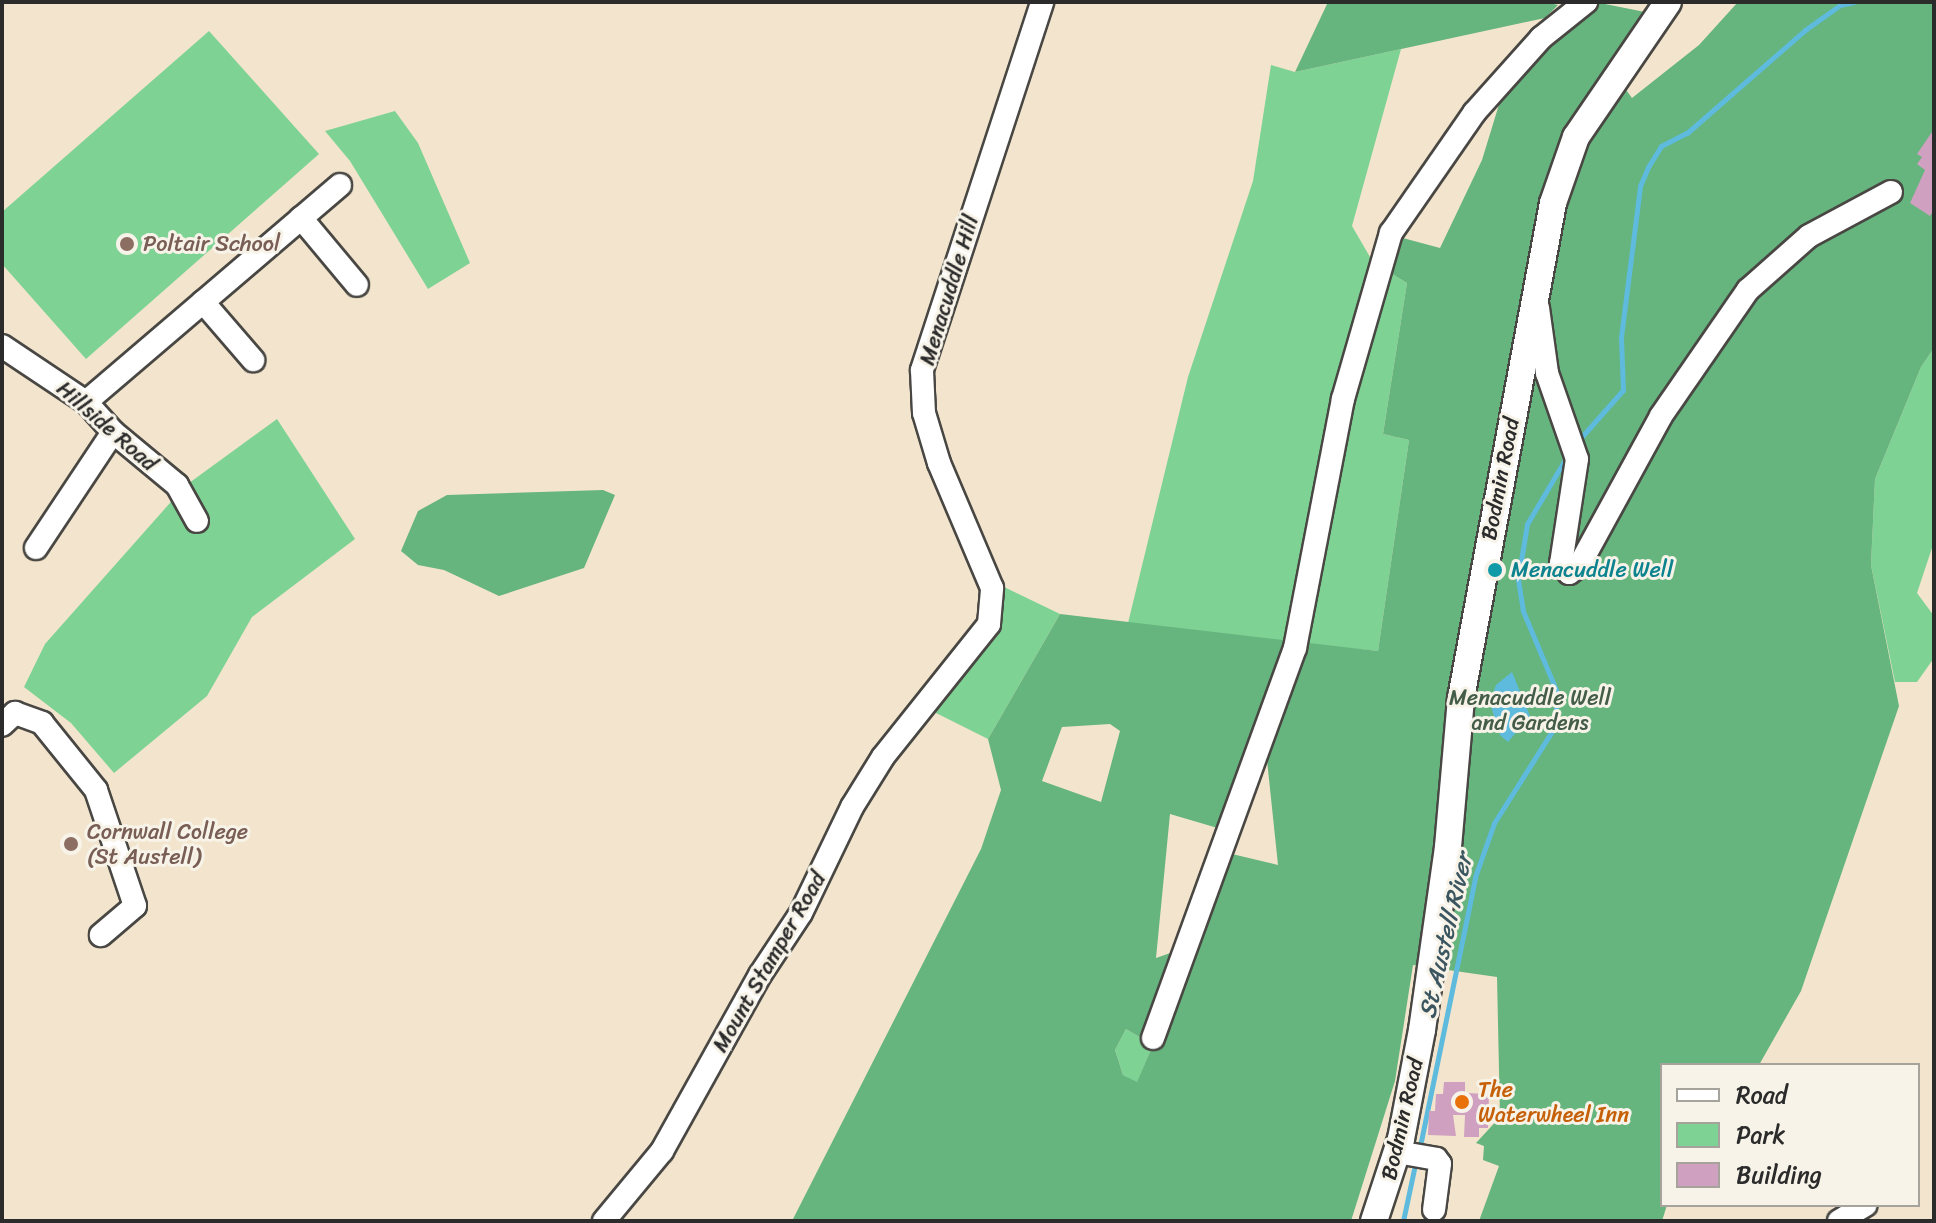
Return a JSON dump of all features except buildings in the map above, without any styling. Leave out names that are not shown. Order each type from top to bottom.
[{"type":"main road","name":"Bodmin Road","points":[[1374,1221],[1410,1154],[1422,1030],[1448,847],[1461,698],[1553,203],[1576,137],[1668,2]]},
{"type":"street","name":"Menacuddle Hill","points":[[989,624],[992,588],[939,463],[924,413],[922,370],[1042,2]]},
{"type":"street","points":[[1153,1038],[1295,648],[1343,399],[1391,233],[1474,113],[1541,38],[1586,2]]},
{"type":"street","points":[[86,402],[340,185]]},
{"type":"street","points":[[1536,293],[1547,373],[1577,459],[1561,563],[1569,573],[1579,566],[1661,416],[1748,290],[1809,236],[1891,192]]},
{"type":"street","points":[[301,218],[357,285]]},
{"type":"street","points":[[203,302],[253,360]]},
{"type":"street","name":"Hillside Road","points":[[2,346],[86,402],[113,432],[177,485],[197,521]]},
{"type":"street","points":[[36,548],[113,432]]},
{"type":"street","name":"Mount Stamper Road","points":[[604,1221],[662,1151],[760,975],[801,913],[852,807],[883,757],[989,624]]},
{"type":"street","points":[[2,725],[15,713],[42,723],[96,790],[135,906],[101,935]]},
{"type":"street","points":[[1410,1154],[1436,1159],[1442,1172],[1434,1210]]},
{"type":"street","points":[[1839,1221],[1863,1207]]},
{"type":"green space","points":[[1328,2],[1545,2],[1558,5],[1545,18],[1295,72]]},
{"type":"green space","name":"Menacuddle Well and Gardens","points":[[1595,2],[1660,15],[1616,76],[1632,98],[1699,45],[1738,2],[1934,2],[1934,348],[1921,367],[1875,479],[1871,565],[1899,706],[1801,991],[1760,1063],[1660,1063],[1660,1207],[1666,1207],[1662,1221],[1479,1221],[1499,1166],[1483,1160],[1484,1146],[1476,1143],[1500,1117],[1497,977],[1413,965],[1395,1081],[1351,1221],[792,1221],[981,849],[1001,790],[988,739],[1060,614],[1378,651],[1409,440],[1383,434],[1407,283],[1379,266],[1388,234],[1440,248],[1482,160],[1501,98],[1540,34]],"holes":[[[1110,724],[1120,731],[1101,802],[1042,781],[1062,727]],[[1248,752],[1267,760],[1278,865],[1232,854],[1196,944],[1156,958],[1170,814],[1221,829]],[[1126,1029],[1153,1045],[1137,1082],[1123,1075],[1115,1050]]]},
{"type":"green space","points":[[209,31],[319,154],[86,359],[2,264],[2,212]]},
{"type":"green space","points":[[1401,49],[1352,226],[1377,269],[1292,642],[1128,623],[1188,377],[1253,181],[1271,65],[1295,72]]},
{"type":"green space","points":[[395,111],[418,143],[470,263],[428,289],[350,161],[325,131]]},
{"type":"green space","points":[[1379,266],[1407,283],[1383,434],[1409,440],[1378,651],[1306,644]]},
{"type":"green space","points":[[1934,348],[1934,542],[1917,593],[1934,616],[1934,658],[1917,682],[1895,682],[1871,565],[1875,479],[1921,367]]},
{"type":"green space","points":[[277,419],[355,539],[252,617],[207,696],[114,773],[71,723],[24,687],[45,644],[185,486]]},
{"type":"green space","points":[[603,490],[615,495],[584,568],[499,596],[444,570],[418,565],[401,551],[418,511],[447,495]]},
{"type":"green space","points":[[1004,587],[1060,614],[988,739],[930,710],[998,629]]},
{"type":"green space","points":[[1126,1029],[1153,1045],[1137,1083],[1123,1075],[1115,1050]]},
{"type":"water","points":[[1512,672],[1530,716],[1508,742],[1500,735],[1490,703],[1496,685]]},
{"type":"waterway","name":"St Austell River","points":[[1578,441],[1623,390],[1621,337],[1640,186],[1661,146],[1687,133],[1805,30],[1840,5],[1854,2]]},
{"type":"waterway","name":"St Austell River","points":[[1419,1151],[1475,877],[1494,823],[1556,725],[1556,690],[1523,611],[1518,579],[1527,524],[1567,456]]},
{"type":"waterway","name":"St Austell River","points":[[1403,1221],[1416,1160]]},
{"type":"place","name":"Poltair School","points":[[127,244]]},
{"type":"place","name":"Menacuddle Well","points":[[1495,570]]},
{"type":"place","name":"Cornwall College (St Austell)","points":[[71,844]]},
{"type":"place","name":"The Waterwheel Inn","points":[[1462,1102]]}]
